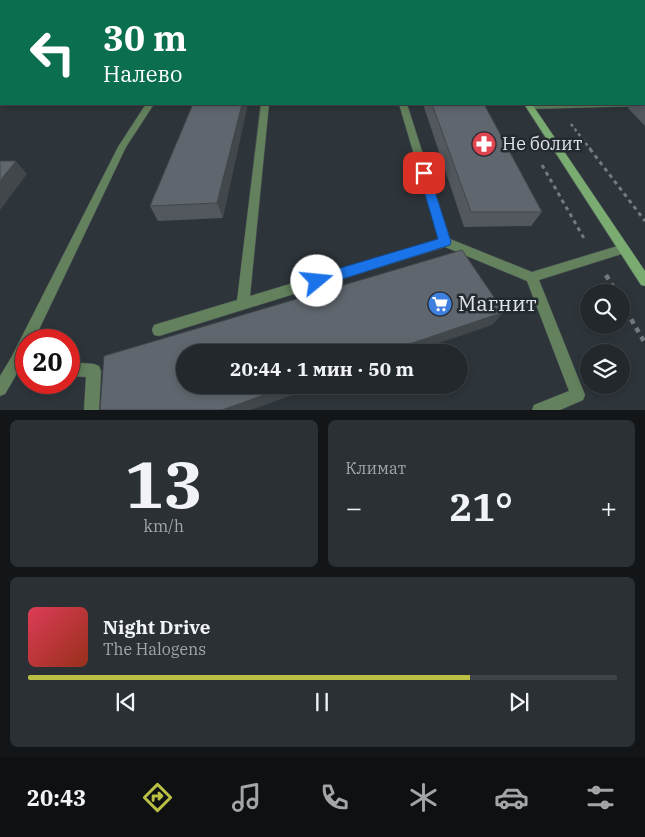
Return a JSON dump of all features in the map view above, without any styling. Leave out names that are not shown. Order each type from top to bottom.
[{"type":"main road","points":[[530,106],[645,281]]},
{"type":"lane","points":[[33,329],[122,147],[149,105]]},
{"type":"lane","points":[[243,304],[265,105]]},
{"type":"lane","points":[[403,105],[445,242]]},
{"type":"lane","points":[[530,106],[606,105]]},
{"type":"lane","points":[[159,330],[445,242],[532,277],[624,249]]},
{"type":"lane","points":[[532,277],[578,395],[539,410]]},
{"type":"lane","points":[[80,370],[94,371],[91,410]]},
{"type":"lane","points":[[0,389],[15,371]]},
{"type":"path","points":[[568,106],[564,114],[645,220]]},
{"type":"path","points":[[541,164],[596,258]]},
{"type":"path","points":[[630,317],[645,343]]},
{"type":"building","points":[[193,105],[242,105],[217,203],[150,206]]},
{"type":"building","points":[[432,105],[485,105],[542,212],[471,212]]},
{"type":"building","points":[[0,161],[16,161],[0,181]]},
{"type":"building","points":[[462,250],[504,312],[410,344],[176,344],[176,394],[267,394],[222,410],[100,410],[104,356]]},
{"type":"place","name":"Не болит","points":[[484,144]]},
{"type":"place","name":"Магнит","points":[[440,304]]},
{"type":"route","points":[[317,281],[445,242],[424,173]]}]
